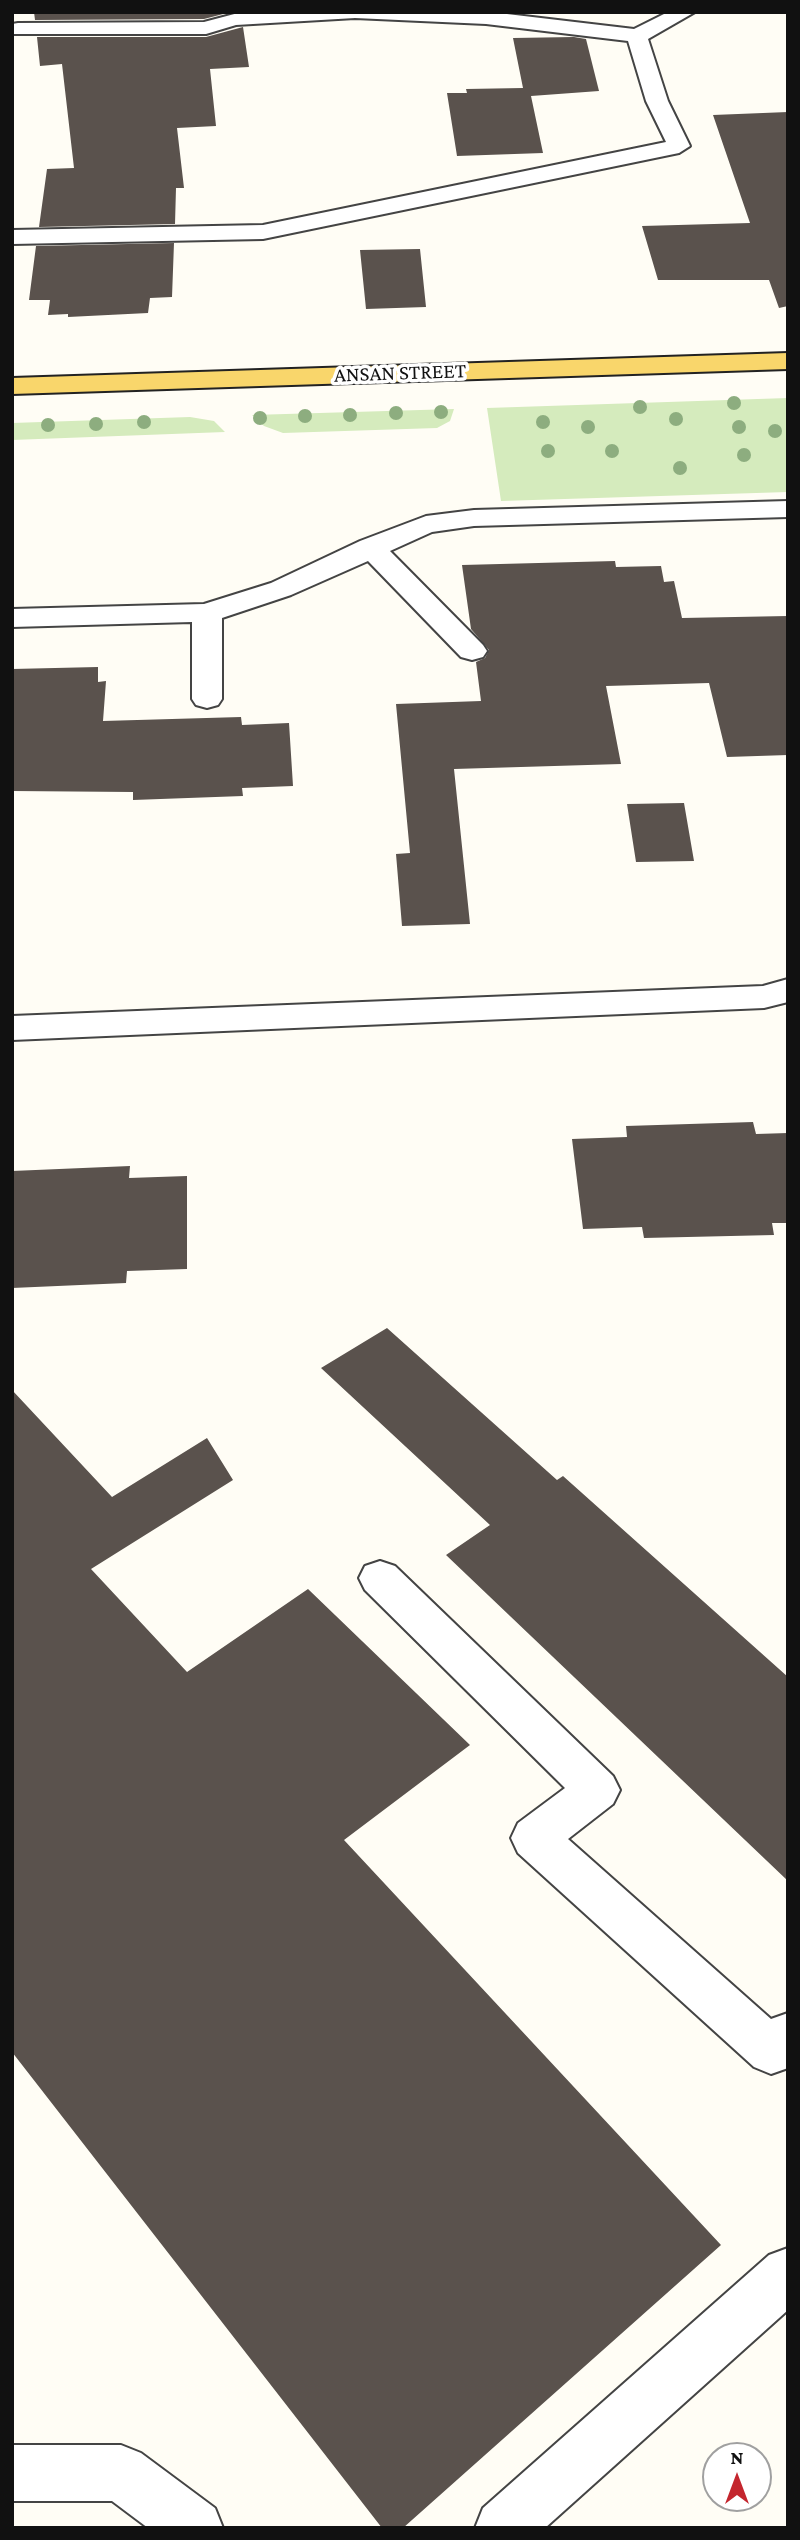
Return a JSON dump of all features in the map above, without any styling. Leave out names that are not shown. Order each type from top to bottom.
[{"type":"main road","name":"ANSAN STREET","points":[[12,386],[788,361]]},
{"type":"street","points":[[19,29],[206,28],[234,19],[355,12],[486,18],[637,36],[685,12]]},
{"type":"street","points":[[12,237],[263,232],[679,146],[657,101],[637,36]]},
{"type":"street","points":[[12,618],[207,613],[281,589],[426,524],[474,518],[788,509]]},
{"type":"street","points":[[370,547],[472,650]]},
{"type":"street","points":[[207,613],[207,699]]},
{"type":"street","points":[[12,1028],[764,998],[788,990]]},
{"type":"street","points":[[380,1578],[597,1790],[534,1838],[782,2051]]},
{"type":"street","points":[[503,2528],[788,2274]]},
{"type":"street","points":[[12,2473],[121,2473],[195,2528]]},
{"type":"green space","points":[[788,398],[788,492],[501,501],[487,408]]},
{"type":"green space","points":[[454,409],[450,421],[437,428],[283,433],[264,426],[252,415]]},
{"type":"green space","points":[[190,417],[214,421],[225,432],[12,440],[12,423]]},
{"type":"building","points":[[34,12],[231,12],[204,19],[35,20]]},
{"type":"building","points":[[243,27],[249,67],[210,69],[216,126],[177,128],[184,188],[176,188],[175,224],[39,227],[47,169],[74,168],[62,64],[40,66],[37,37],[206,37]]},
{"type":"building","points":[[513,38],[586,39],[599,91],[531,96],[543,153],[457,156],[447,93],[467,93],[466,89],[523,88]]},
{"type":"building","points":[[788,112],[788,306],[779,308],[769,280],[658,280],[642,226],[750,223],[713,115]]},
{"type":"building","points":[[174,243],[172,297],[150,298],[148,313],[68,317],[68,314],[48,315],[50,300],[29,300],[36,246]]},
{"type":"building","points":[[420,249],[426,307],[366,309],[360,250]]},
{"type":"building","points":[[615,561],[616,567],[661,566],[664,582],[674,581],[682,618],[788,616],[788,755],[727,757],[709,683],[606,686],[621,764],[454,769],[470,924],[402,926],[396,854],[410,853],[396,704],[481,701],[476,662],[485,658],[489,650],[471,629],[462,565]]},
{"type":"building","points":[[98,667],[98,682],[106,681],[103,721],[241,717],[242,725],[289,723],[293,786],[242,788],[243,796],[133,800],[133,792],[12,791],[12,669]]},
{"type":"building","points":[[684,803],[694,861],[636,862],[627,804]]},
{"type":"building","points":[[753,1122],[756,1134],[788,1133],[788,1223],[772,1223],[774,1235],[644,1238],[642,1227],[583,1229],[572,1139],[627,1137],[626,1126]]},
{"type":"building","points":[[130,1166],[129,1178],[187,1176],[187,1269],[127,1271],[126,1283],[12,1288],[12,1171]]},
{"type":"building","points":[[387,1328],[557,1480],[563,1476],[788,1677],[788,1881],[446,1555],[490,1525],[321,1368]]},
{"type":"building","points":[[12,1390],[112,1497],[207,1438],[233,1480],[91,1569],[187,1672],[308,1589],[470,1745],[344,1840],[721,2245],[403,2528],[382,2528],[12,2052]]}]
